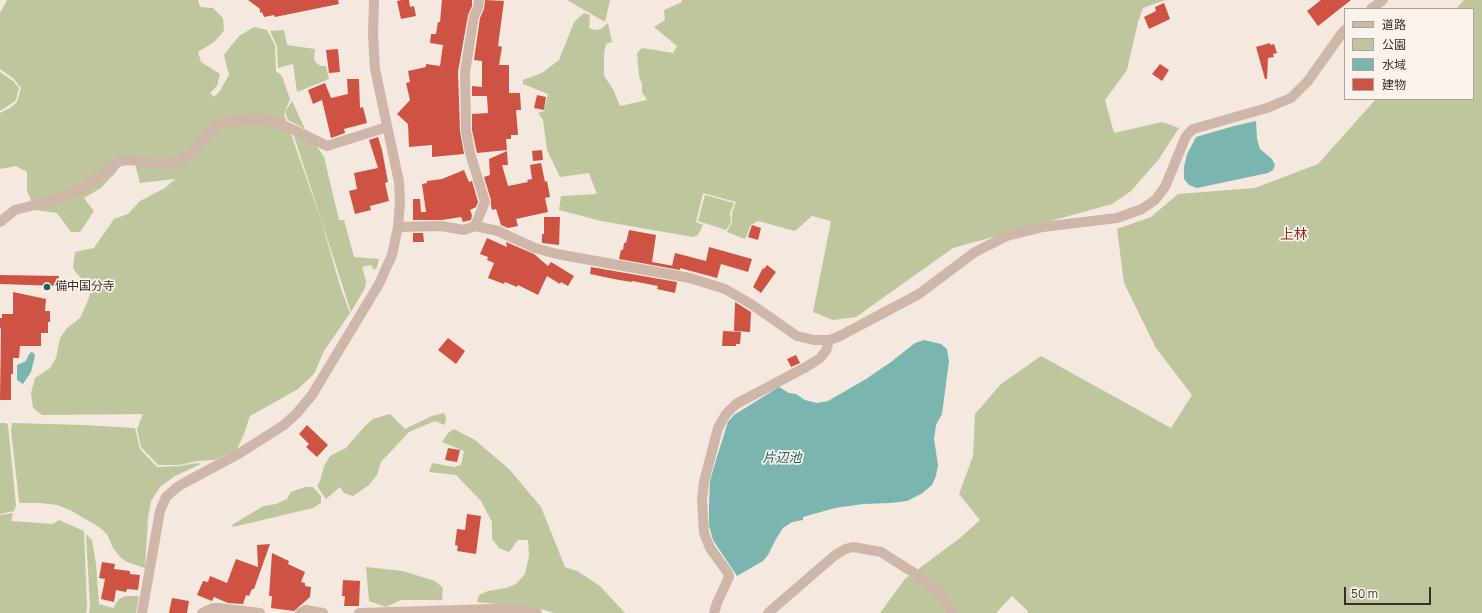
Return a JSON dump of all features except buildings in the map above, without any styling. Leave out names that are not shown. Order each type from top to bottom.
[{"type":"street","points":[[142,613],[160,511],[166,497],[184,483],[240,453],[284,425],[297,413],[312,395],[379,284],[392,255],[398,227],[400,201],[399,182],[375,69],[373,34],[374,0]]},
{"type":"street","points":[[475,226],[485,202],[470,153],[466,131],[465,72],[474,16],[478,8],[479,0]]},
{"type":"street","points":[[1372,8],[1382,0]]},
{"type":"street","points":[[398,227],[441,226],[464,230],[475,226],[498,231],[535,248],[557,254],[690,278],[725,289],[751,304],[797,336],[814,340],[830,340],[919,294],[975,252],[1007,236],[1043,227],[1117,218],[1142,209],[1155,200],[1165,187],[1186,136],[1193,129],[1268,108],[1290,98],[1308,81],[1344,31]]},
{"type":"street","points":[[0,222],[15,210],[40,205],[62,198],[83,188],[120,161],[129,160],[164,164],[178,161],[188,156],[216,126],[223,122],[257,119],[276,122],[327,146],[387,127]]},
{"type":"street","points":[[714,613],[729,577],[728,573],[710,548],[704,533],[702,499],[704,482],[718,428],[726,414],[736,404],[819,359],[826,351],[830,340]]},
{"type":"street","points":[[768,613],[834,556],[853,547],[881,552],[897,562],[934,588],[946,602],[952,613]]},
{"type":"street","points":[[202,613],[213,608],[260,613]]},
{"type":"street","points":[[358,613],[493,609],[537,613]]},
{"type":"street","points":[[300,613],[306,610],[323,613]]},
{"type":"green space","points":[[7,0],[198,0],[200,7],[213,8],[223,18],[224,31],[214,42],[198,52],[201,62],[220,74],[217,86],[210,93],[214,97],[219,92],[229,75],[224,55],[239,36],[254,27],[267,30],[275,45],[276,71],[282,76],[290,99],[284,114],[322,223],[340,286],[350,313],[324,351],[314,374],[298,389],[250,416],[237,449],[215,460],[198,461],[179,465],[158,465],[141,447],[137,429],[143,414],[42,415],[33,408],[31,393],[35,378],[50,368],[56,358],[60,338],[67,328],[80,318],[92,288],[77,274],[73,268],[75,252],[94,248],[114,219],[128,214],[140,201],[165,188],[175,179],[140,183],[136,168],[138,156],[118,157],[117,171],[101,188],[84,198],[94,211],[80,232],[71,232],[57,213],[35,210],[27,191],[27,172],[16,166],[0,169],[0,113],[10,108],[17,102],[21,88],[14,79],[0,69],[0,13]]},
{"type":"green space","points":[[567,0],[610,0],[605,22]]},
{"type":"green space","points":[[682,0],[1165,0],[1143,8],[1138,22],[1127,70],[1105,100],[1114,133],[1162,122],[1179,128],[1159,159],[1131,191],[1112,204],[953,248],[856,317],[833,320],[813,312],[831,221],[812,216],[795,231],[758,221],[751,225],[745,239],[727,232],[732,222],[732,213],[736,202],[703,193],[696,222],[703,225],[698,235],[693,237],[601,221],[559,210],[561,196],[597,194],[589,173],[560,177],[547,150],[543,120],[538,113],[544,111],[548,94],[523,84],[523,80],[542,73],[559,60],[574,22],[584,13],[590,15],[589,28],[595,30],[601,29],[608,23],[612,42],[606,44],[604,54],[604,76],[613,89],[620,106],[647,100],[642,92],[637,53],[642,48],[673,53],[677,46],[654,27],[665,20],[664,10],[682,2]]},
{"type":"green space","points":[[1464,0],[1482,0],[1482,613],[1027,613],[1028,611],[1012,596],[996,613],[880,613],[905,579],[960,538],[980,520],[959,494],[973,456],[975,414],[1001,384],[1041,356],[1171,428],[1192,395],[1156,348],[1124,283],[1117,229],[1151,217],[1178,194],[1255,188],[1318,164],[1375,100],[1474,100],[1474,8],[1457,8]]},
{"type":"green space","points":[[284,30],[287,45],[315,49],[314,58],[316,63],[321,66],[326,66],[329,79],[297,92],[293,64],[278,68],[277,46],[270,31]]},
{"type":"green space","points":[[0,72],[13,81],[19,88],[16,100],[0,111]]},
{"type":"green space","points":[[292,101],[305,129],[288,120],[285,112]]},
{"type":"green space","points":[[293,133],[316,145],[324,157],[339,220],[344,220],[354,257],[379,259],[377,267],[374,270],[371,265],[362,267],[366,281],[365,288],[351,312]]},
{"type":"green space","points":[[705,195],[734,203],[730,213],[731,222],[726,230],[698,221]]},
{"type":"green space","points":[[444,413],[446,417],[445,425],[435,421],[409,432],[381,462],[377,475],[369,485],[353,496],[344,493],[340,487],[326,499],[317,486],[324,466],[330,456],[346,448],[373,419],[390,414],[405,429],[432,416]]},
{"type":"green space","points":[[0,423],[6,423],[8,425],[16,505],[14,511],[0,514]]},
{"type":"green space","points":[[12,423],[135,428],[140,449],[157,467],[180,466],[197,463],[201,464],[175,476],[160,487],[151,501],[148,518],[145,568],[127,562],[120,557],[113,548],[107,534],[99,527],[70,510],[57,505],[20,503],[11,431]]},
{"type":"green space","points":[[454,429],[475,440],[510,470],[541,507],[565,567],[577,571],[600,586],[625,613],[554,613],[537,608],[477,602],[479,595],[488,591],[506,588],[516,584],[525,574],[529,556],[528,540],[518,540],[509,552],[499,548],[492,539],[492,522],[481,501],[456,475],[429,472],[432,463],[454,467],[461,465],[464,451],[442,442],[448,433]]},
{"type":"green space","points":[[305,487],[313,487],[321,496],[321,503],[313,508],[233,527],[232,525],[264,506],[276,504],[287,499],[291,492]]},
{"type":"green space","points":[[13,513],[11,521],[53,524],[59,520],[84,531],[86,613],[0,613],[0,515]]},
{"type":"green space","points":[[86,534],[92,540],[96,564],[99,604],[113,608],[119,599],[126,596],[139,596],[136,613],[89,613],[90,606]]},
{"type":"green space","points":[[366,567],[403,571],[435,581],[443,588],[442,600],[401,600],[386,607],[369,601]]},
{"type":"water","points":[[1256,121],[1257,139],[1260,149],[1272,159],[1275,165],[1273,170],[1268,173],[1197,188],[1189,185],[1184,179],[1184,167],[1187,154],[1196,137]]},
{"type":"water","name":"片辺池","points":[[924,340],[941,344],[947,349],[949,361],[942,414],[936,425],[934,439],[938,465],[936,476],[932,485],[921,494],[907,501],[863,504],[835,508],[803,517],[803,520],[792,522],[783,528],[763,561],[737,576],[713,540],[709,525],[710,481],[728,422],[734,415],[779,387],[789,393],[796,394],[805,400],[817,403],[828,401],[866,379],[915,343]]},
{"type":"water","points":[[31,352],[34,353],[35,356],[31,372],[23,384],[17,380],[17,365],[26,361]]},
{"type":"place","name":"備中国分寺","points":[[47,287]]},
{"type":"district","name":"上林","points":[[1294,235]]}]
